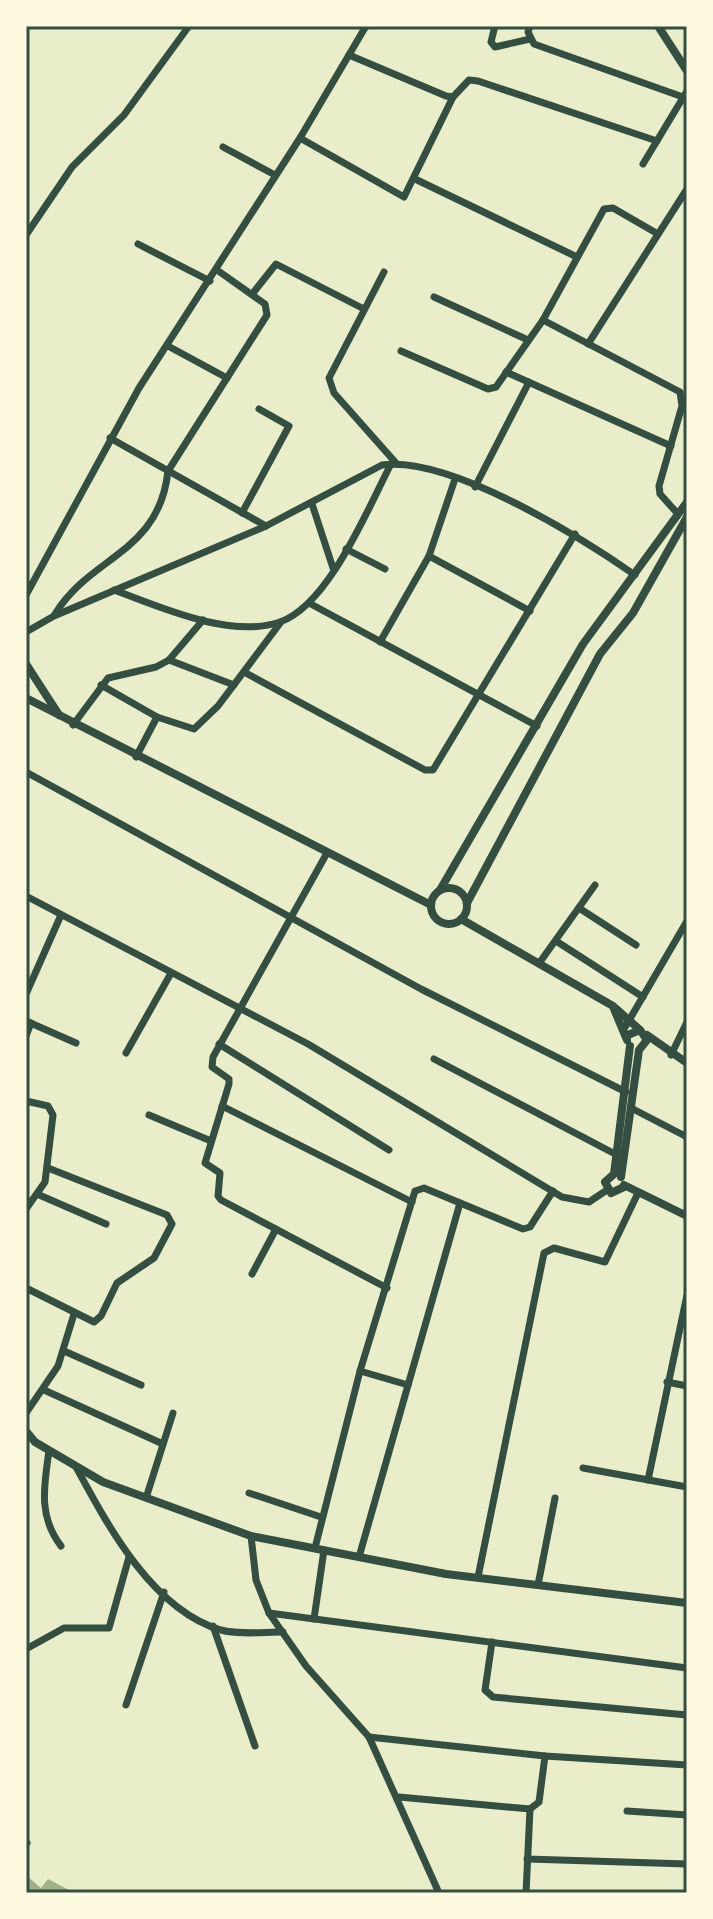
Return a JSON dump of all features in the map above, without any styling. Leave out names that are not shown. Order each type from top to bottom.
[{"type":"street","points":[[26,235],[72,167],[124,115],[189,26]]},
{"type":"street","points":[[26,595],[110,438],[300,138],[366,26]]},
{"type":"street","points":[[495,26],[491,42],[495,47],[530,39]]},
{"type":"street","points":[[530,26],[530,39],[534,44],[685,94],[643,164]]},
{"type":"street","points":[[658,26],[687,71]]},
{"type":"street","points":[[349,55],[453,97]]},
{"type":"street","points":[[300,138],[398,196],[409,193],[453,97],[464,83],[478,81],[657,141]]},
{"type":"street","points":[[223,147],[275,175]]},
{"type":"street","points":[[415,179],[577,257]]},
{"type":"street","points":[[588,344],[687,189]]},
{"type":"street","points":[[401,351],[488,389],[496,387],[543,320],[604,209],[613,208],[658,234]]},
{"type":"street","points":[[138,244],[210,281]]},
{"type":"street","points":[[253,293],[276,264],[364,309]]},
{"type":"street","points":[[54,616],[71,591],[139,539],[165,494],[168,471],[267,315],[268,308],[253,293],[217,270]]},
{"type":"street","points":[[384,272],[330,373],[330,386],[393,464]]},
{"type":"street","points":[[434,297],[528,340]]},
{"type":"street","points":[[543,320],[680,392],[682,406],[660,494],[683,516]]},
{"type":"street","points":[[168,346],[227,378]]},
{"type":"street","points":[[506,372],[671,446]]},
{"type":"street","points":[[475,487],[529,382]]},
{"type":"street","points":[[242,513],[289,426],[259,409]]},
{"type":"street","points":[[110,438],[266,526]]},
{"type":"street","points":[[101,685],[157,717],[194,729],[234,685],[282,621],[309,603],[346,549],[393,464]]},
{"type":"street","points":[[26,632],[54,616],[266,526],[393,464],[420,466],[475,487],[575,534],[635,575]]},
{"type":"street","points":[[380,642],[429,556],[455,479]]},
{"type":"street","points":[[461,919],[600,654],[633,613],[683,516],[687,502]]},
{"type":"street","points":[[312,504],[333,568]]},
{"type":"street","points":[[683,516],[583,644],[431,905],[434,916],[444,924],[461,919],[613,1006],[670,1054],[687,1063]]},
{"type":"street","points":[[244,672],[425,770],[433,770],[575,534]]},
{"type":"street","points":[[346,549],[385,569]]},
{"type":"street","points":[[429,556],[530,611]]},
{"type":"street","points":[[114,590],[203,620],[262,626],[282,621]]},
{"type":"street","points":[[309,603],[537,726]]},
{"type":"street","points":[[73,725],[101,685],[117,673],[156,667],[169,660],[203,620]]},
{"type":"street","points":[[169,660],[234,685]]},
{"type":"street","points":[[26,664],[62,719]]},
{"type":"street","points":[[26,698],[73,725],[431,905]]},
{"type":"street","points":[[136,757],[157,717]]},
{"type":"street","points":[[26,772],[421,989],[631,1094]]},
{"type":"street","points":[[327,853],[211,1062],[229,1079],[205,1163],[220,1173],[218,1196],[387,1288]]},
{"type":"street","points":[[540,962],[595,885]]},
{"type":"street","points":[[440,890],[457,889],[467,903]]},
{"type":"street","points":[[26,896],[170,975],[308,1044],[553,1191],[589,1202],[607,1190]]},
{"type":"street","points":[[579,908],[636,945]]},
{"type":"street","points":[[26,994],[61,915]]},
{"type":"street","points":[[626,1032],[687,921]]},
{"type":"street","points":[[556,941],[643,997]]},
{"type":"street","points":[[126,1053],[170,975]]},
{"type":"street","points":[[613,1006],[637,1048],[670,1054]]},
{"type":"street","points":[[26,1036],[29,1022],[76,1043]]},
{"type":"street","points":[[670,1054],[687,1022]]},
{"type":"street","points":[[626,1032],[644,1033]]},
{"type":"street","points":[[644,1033],[637,1048],[631,1094],[617,1155],[618,1175],[624,1187],[687,1216]]},
{"type":"street","points":[[219,1044],[389,1150]]},
{"type":"street","points":[[434,1059],[617,1155]]},
{"type":"street","points":[[607,1190],[605,1182],[618,1175],[633,1109],[631,1094]]},
{"type":"street","points":[[26,1101],[52,1110],[48,1168],[37,1194],[26,1209]]},
{"type":"street","points":[[222,1106],[412,1202]]},
{"type":"street","points":[[633,1109],[687,1137]]},
{"type":"street","points":[[149,1115],[211,1141]]},
{"type":"street","points":[[26,1288],[74,1314],[99,1320],[117,1283],[159,1252],[172,1220],[167,1215],[48,1168]]},
{"type":"street","points":[[607,1190],[616,1193],[624,1187]]},
{"type":"street","points":[[314,1619],[321,1517],[360,1371],[415,1191],[424,1188],[523,1229],[530,1227],[553,1191]]},
{"type":"street","points":[[478,1577],[544,1253],[554,1248],[605,1262],[638,1193]]},
{"type":"street","points":[[37,1194],[106,1224]]},
{"type":"street","points":[[359,1557],[460,1203]]},
{"type":"street","points":[[252,1274],[276,1229]]},
{"type":"street","points":[[648,1480],[686,1297]]},
{"type":"street","points":[[26,1413],[44,1390],[64,1351],[74,1314]]},
{"type":"street","points":[[64,1351],[141,1385]]},
{"type":"street","points":[[360,1371],[408,1385]]},
{"type":"street","points":[[667,1382],[687,1386]]},
{"type":"street","points":[[44,1390],[163,1444]]},
{"type":"street","points":[[146,1498],[173,1413]]},
{"type":"street","points":[[26,1431],[30,1443],[103,1482],[251,1536],[478,1577],[687,1603]]},
{"type":"street","points":[[49,1451],[44,1486],[46,1523],[61,1546]]},
{"type":"street","points":[[76,1466],[129,1557],[187,1612],[213,1626],[237,1632],[283,1632]]},
{"type":"street","points":[[583,1468],[687,1487]]},
{"type":"street","points":[[249,1493],[321,1517]]},
{"type":"street","points":[[538,1585],[555,1498]]},
{"type":"street","points":[[251,1536],[256,1580],[269,1613],[306,1666],[369,1737],[399,1797],[439,1893]]},
{"type":"street","points":[[26,1649],[64,1628],[109,1628],[115,1617],[129,1557]]},
{"type":"street","points":[[126,1705],[164,1592]]},
{"type":"street","points":[[269,1613],[687,1668]]},
{"type":"street","points":[[213,1626],[255,1746]]},
{"type":"street","points":[[492,1642],[485,1690],[493,1697],[687,1715]]},
{"type":"street","points":[[369,1737],[545,1756],[687,1765]]},
{"type":"street","points":[[399,1797],[530,1809],[539,1802],[545,1756]]},
{"type":"street","points":[[526,1893],[530,1809]]},
{"type":"street","points":[[627,1811],[687,1815]]},
{"type":"street","points":[[527,1859],[687,1864]]},
{"type":"shaded area","points":[[26,1875],[41,1888],[48,1879],[75,1893],[26,1893]]}]
